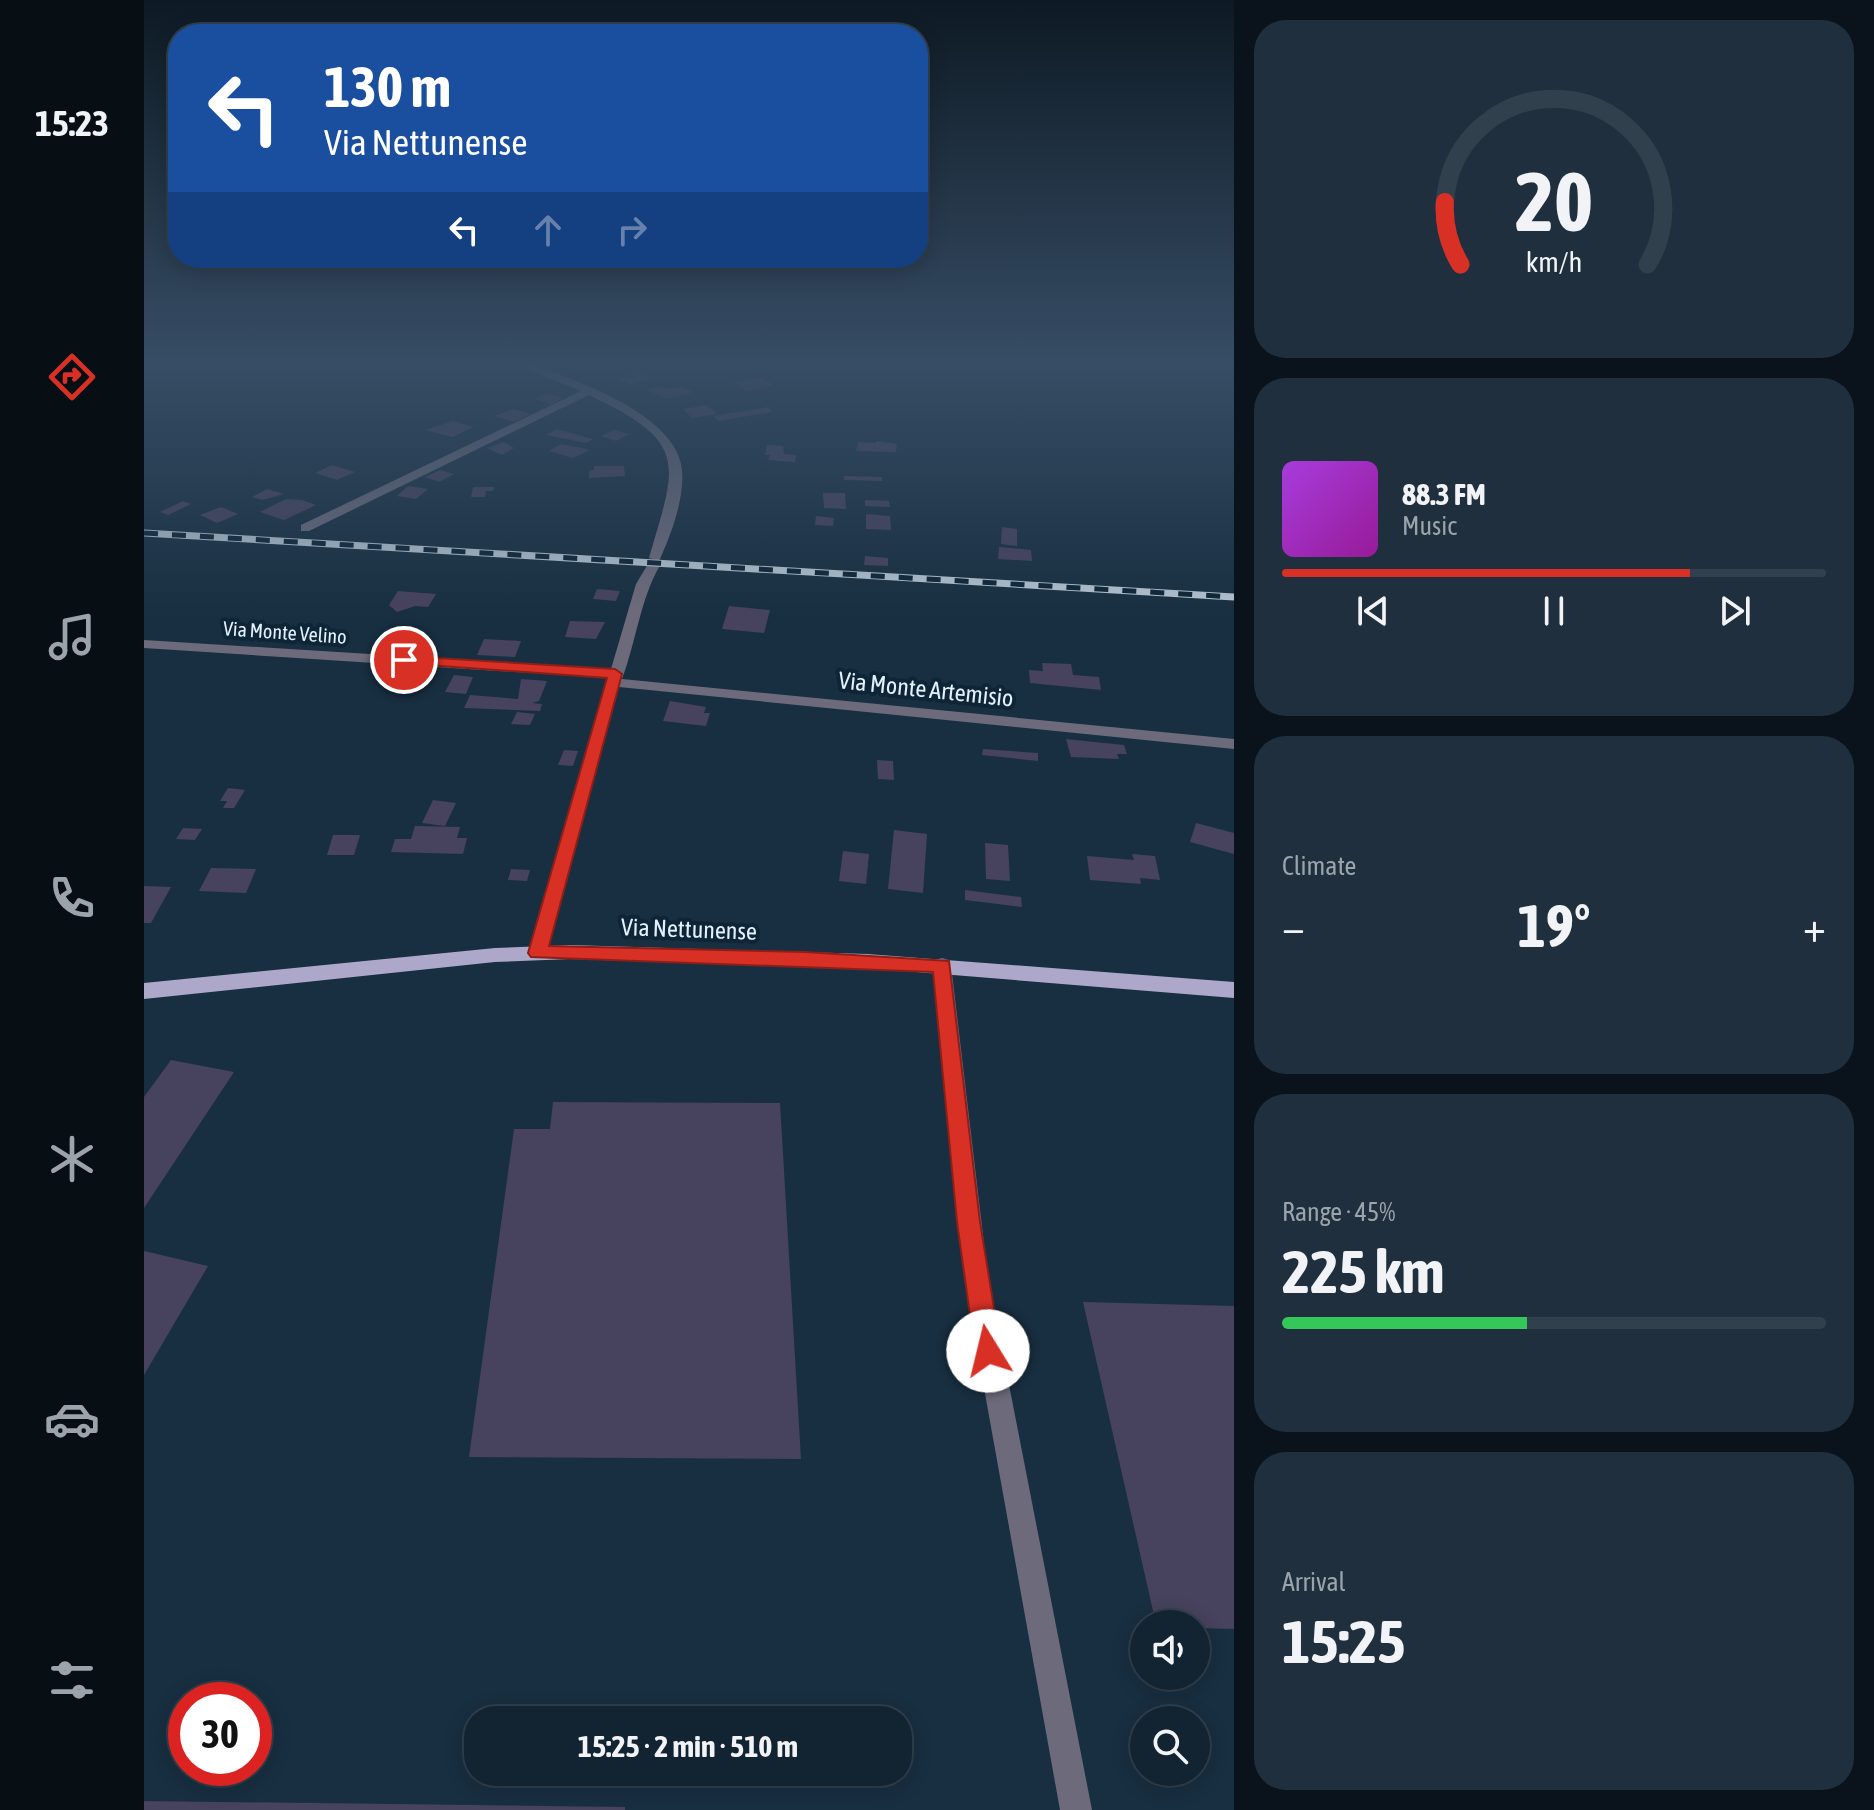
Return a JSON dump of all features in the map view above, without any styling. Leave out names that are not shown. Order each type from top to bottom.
[{"type":"main road","name":"Via Nettunense","points":[[144,991],[334,969],[537,953],[942,965],[1234,990]]},
{"type":"street","points":[[305,528],[479,444]]},
{"type":"street","points":[[537,953],[614,678],[624,655],[643,584],[654,562],[675,485],[674,460],[667,444]]},
{"type":"street","name":"Via Monte Velino","points":[[144,644],[614,678]]},
{"type":"street","name":"Via Monte Artemisio","points":[[614,678],[1234,744]]},
{"type":"street","points":[[942,965],[976,1277],[1076,1810]]},
{"type":"building","points":[[508,444],[514,448],[502,455],[487,448]]},
{"type":"building","points":[[560,444],[590,450],[573,458],[549,451]]},
{"type":"building","points":[[857,444],[897,444],[896,452],[856,451]]},
{"type":"building","points":[[767,445],[783,446],[784,454],[796,455],[795,462],[768,460],[770,455],[765,455]]},
{"type":"building","points":[[332,465],[355,472],[337,480],[315,473]]},
{"type":"building","points":[[594,466],[624,466],[625,476],[589,478],[589,471],[594,470]]},
{"type":"building","points":[[440,470],[454,474],[439,482],[425,477]]},
{"type":"building","points":[[844,476],[882,477],[882,481],[844,480]]},
{"type":"building","points":[[408,486],[428,489],[416,499],[397,496]]},
{"type":"building","points":[[473,487],[494,487],[493,491],[486,491],[485,497],[471,497]]},
{"type":"building","points":[[267,489],[284,494],[262,500],[252,497]]},
{"type":"building","points":[[823,493],[845,493],[846,509],[824,508]]},
{"type":"building","points":[[286,499],[316,505],[284,520],[260,512]]},
{"type":"building","points":[[865,500],[889,501],[890,507],[865,506]]},
{"type":"building","points":[[183,501],[191,504],[168,515],[160,512]]},
{"type":"building","points":[[221,507],[238,514],[217,523],[200,515]]},
{"type":"building","points":[[866,514],[890,516],[891,530],[866,529]]},
{"type":"building","points":[[816,516],[834,518],[833,526],[815,525]]},
{"type":"building","points":[[1002,527],[1017,529],[1017,546],[1001,544]]},
{"type":"building","points":[[999,547],[1031,550],[1032,561],[998,559]]},
{"type":"building","points":[[865,556],[888,558],[888,566],[864,565]]},
{"type":"building","points":[[597,589],[620,591],[616,601],[593,599]]},
{"type":"building","points":[[398,591],[436,594],[428,607],[415,606],[397,612],[389,605]]},
{"type":"building","points":[[729,606],[770,610],[764,633],[722,629]]},
{"type":"building","points":[[570,621],[605,622],[596,639],[565,637]]},
{"type":"building","points":[[484,639],[521,641],[515,657],[477,655]]},
{"type":"building","points":[[1042,663],[1071,664],[1073,675],[1099,677],[1101,690],[1030,683],[1029,670],[1043,671]]},
{"type":"building","points":[[454,675],[473,677],[466,694],[445,692]]},
{"type":"building","points":[[521,679],[547,681],[539,701],[532,703],[542,704],[540,711],[464,708],[470,695],[518,699]]},
{"type":"building","points":[[670,701],[706,707],[704,713],[710,713],[706,726],[663,721]]},
{"type":"building","points":[[517,712],[535,714],[530,725],[511,724]]},
{"type":"building","points":[[1066,739],[1124,745],[1127,754],[1117,754],[1119,759],[1071,757]]},
{"type":"building","points":[[983,749],[1038,753],[1038,761],[982,755]]},
{"type":"building","points":[[564,750],[578,751],[573,766],[558,765]]},
{"type":"building","points":[[877,760],[893,761],[894,780],[878,779]]},
{"type":"building","points":[[228,788],[245,790],[234,808],[223,808],[227,801],[220,801]]},
{"type":"building","points":[[433,800],[456,803],[445,826],[422,823]]},
{"type":"building","points":[[1196,823],[1234,833],[1234,854],[1190,842]]},
{"type":"building","points":[[415,826],[460,827],[457,838],[467,838],[463,854],[391,852],[395,839],[411,839]]},
{"type":"building","points":[[183,828],[202,829],[195,840],[176,839]]},
{"type":"building","points":[[894,830],[927,834],[923,893],[888,889]]},
{"type":"building","points":[[333,835],[360,835],[354,855],[327,855]]},
{"type":"building","points":[[985,843],[1008,845],[1010,881],[986,879]]},
{"type":"building","points":[[843,851],[869,854],[866,884],[839,881]]},
{"type":"building","points":[[1132,854],[1155,856],[1160,880],[1140,878],[1141,884],[1090,880],[1087,856],[1134,860]]},
{"type":"building","points":[[211,868],[256,869],[246,893],[199,891]]},
{"type":"building","points":[[511,869],[530,870],[527,881],[508,880]]},
{"type":"building","points":[[144,886],[171,887],[151,923],[144,923]]},
{"type":"building","points":[[965,890],[1021,897],[1022,907],[965,900]]},
{"type":"building","points":[[171,1060],[234,1072],[144,1208],[144,1097]]},
{"type":"building","points":[[553,1102],[780,1103],[801,1459],[469,1457],[514,1129],[550,1129]]},
{"type":"building","points":[[144,1251],[208,1266],[144,1375]]},
{"type":"building","points":[[1083,1302],[1234,1306],[1234,1629],[1210,1628],[1210,1610],[1153,1610]]},
{"type":"building","points":[[144,1801],[625,1807],[625,1810],[144,1810]]},
{"type":"railway","points":[[144,533],[1234,597]]},
{"type":"route","points":[[404,660],[615,674],[537,953],[588,952],[942,965],[968,1222],[988,1351]]}]
